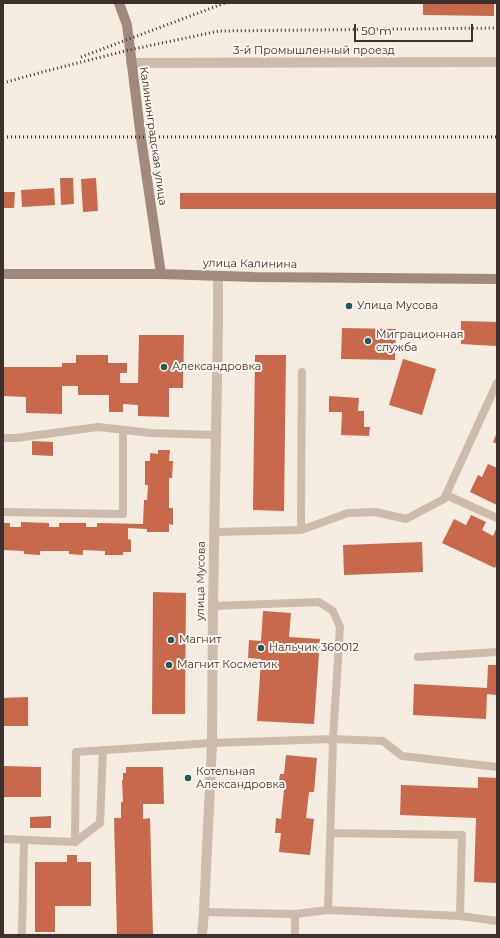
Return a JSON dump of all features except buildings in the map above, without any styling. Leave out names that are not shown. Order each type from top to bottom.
[{"type":"main road","name":"Калининградская улица","points":[[119,3],[126,25],[161,274]]},
{"type":"main road","name":"улица Калинина","points":[[3,274],[161,274],[497,279]]},
{"type":"street","name":"3-й Промышленный проезд","points":[[131,63],[497,62]]},
{"type":"street","name":"улица Мусова","points":[[202,935],[212,743],[212,606],[218,276]]},
{"type":"lane","points":[[301,530],[302,372]]},
{"type":"lane","points":[[214,532],[301,530],[348,513],[376,512],[406,519],[444,499],[497,383]]},
{"type":"lane","points":[[3,438],[16,438],[98,426],[151,433],[216,435]]},
{"type":"lane","points":[[3,512],[123,514],[124,430]]},
{"type":"lane","points":[[446,495],[497,518]]},
{"type":"lane","points":[[212,606],[319,602],[333,611],[340,627],[333,739],[328,910]]},
{"type":"lane","points":[[418,656],[497,652]]},
{"type":"lane","points":[[75,842],[76,752],[212,743],[333,739],[383,740],[402,756],[497,767]]},
{"type":"lane","points":[[3,839],[75,842],[100,822],[103,750]]},
{"type":"lane","points":[[330,833],[462,835],[460,916]]},
{"type":"lane","points":[[22,935],[24,840]]},
{"type":"lane","points":[[204,912],[295,914],[328,910],[460,916],[497,921]]},
{"type":"lane","points":[[294,935],[295,914]]},
{"type":"railway","points":[[81,57],[225,3]]},
{"type":"railway","points":[[3,83],[129,50],[219,31],[497,28]]},
{"type":"railway","points":[[3,137],[497,137]]},
{"type":"place","name":"Улица Мусова","points":[[349,306]]},
{"type":"place","name":"Миграционная служба","points":[[368,341]]},
{"type":"place","name":"Александровка","points":[[164,367]]},
{"type":"place","name":"Магнит","points":[[171,640]]},
{"type":"place","name":"Нальчик 360012","points":[[261,648]]},
{"type":"place","name":"Магнит Косметик","points":[[169,665]]},
{"type":"place","name":"Котельная Александровка","points":[[188,778]]}]
